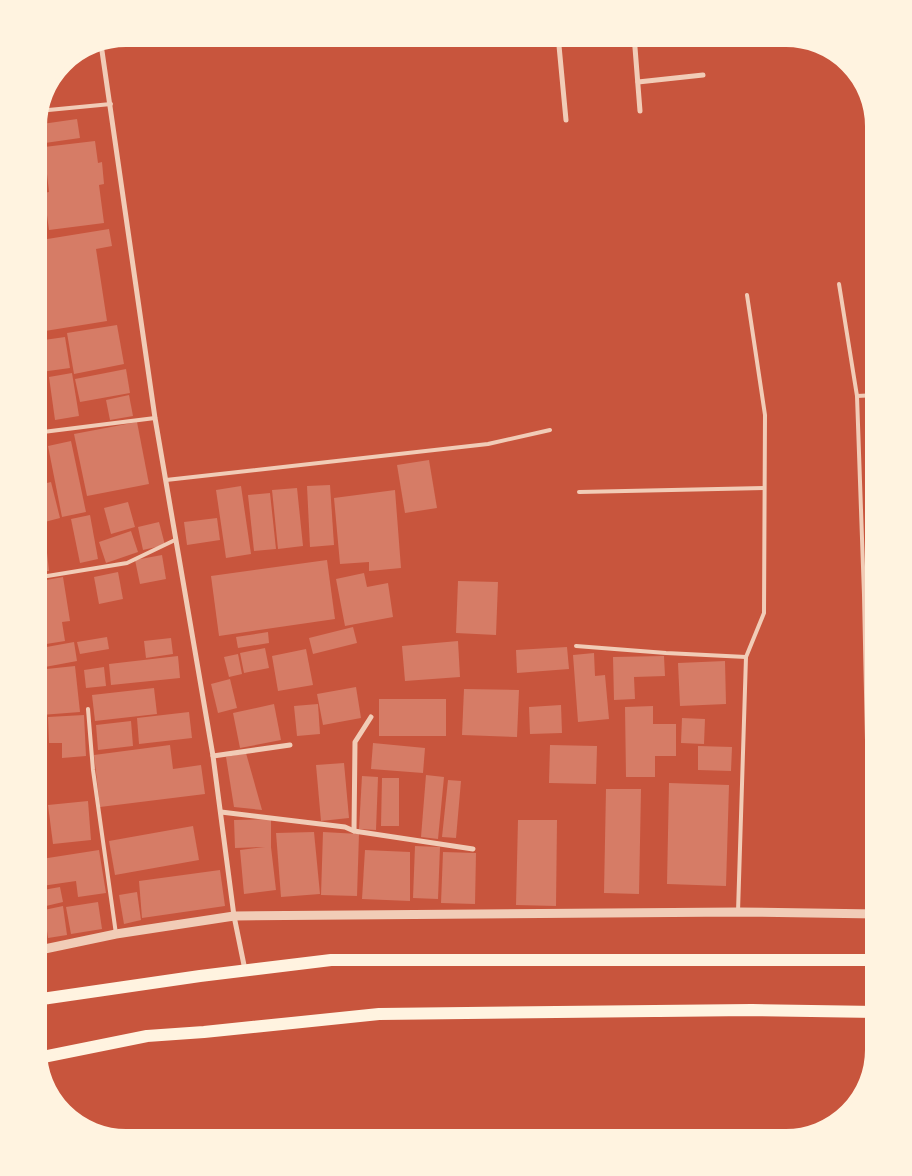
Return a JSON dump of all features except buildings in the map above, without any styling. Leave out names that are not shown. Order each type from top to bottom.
[{"type":"main road","points":[[44,999],[330,960],[868,960]]},
{"type":"main road","points":[[44,1057],[147,1036],[379,1014],[752,1010],[868,1012]]},
{"type":"street","points":[[559,44],[566,120]]},
{"type":"street","points":[[635,44],[640,111]]},
{"type":"street","points":[[102,48],[155,418],[213,756],[234,916],[245,970]]},
{"type":"street","points":[[638,82],[703,75]]},
{"type":"street","points":[[354,831],[355,742],[372,717]]},
{"type":"street","points":[[213,756],[290,745]]},
{"type":"street","points":[[221,812],[345,827],[354,831],[473,849]]},
{"type":"street","points":[[44,949],[116,934],[234,916],[738,912],[868,914]]},
{"type":"lane","points":[[45,110],[111,104]]},
{"type":"lane","points":[[839,284],[857,396],[868,741]]},
{"type":"lane","points":[[738,912],[746,657],[764,613],[765,415],[747,294]]},
{"type":"lane","points":[[857,396],[868,395]]},
{"type":"lane","points":[[44,432],[155,418]]},
{"type":"lane","points":[[166,480],[488,444],[550,430]]},
{"type":"lane","points":[[579,492],[764,488]]},
{"type":"lane","points":[[44,577],[126,563],[175,540]]},
{"type":"lane","points":[[576,646],[746,657]]},
{"type":"lane","points":[[88,709],[93,770],[116,934]]}]
